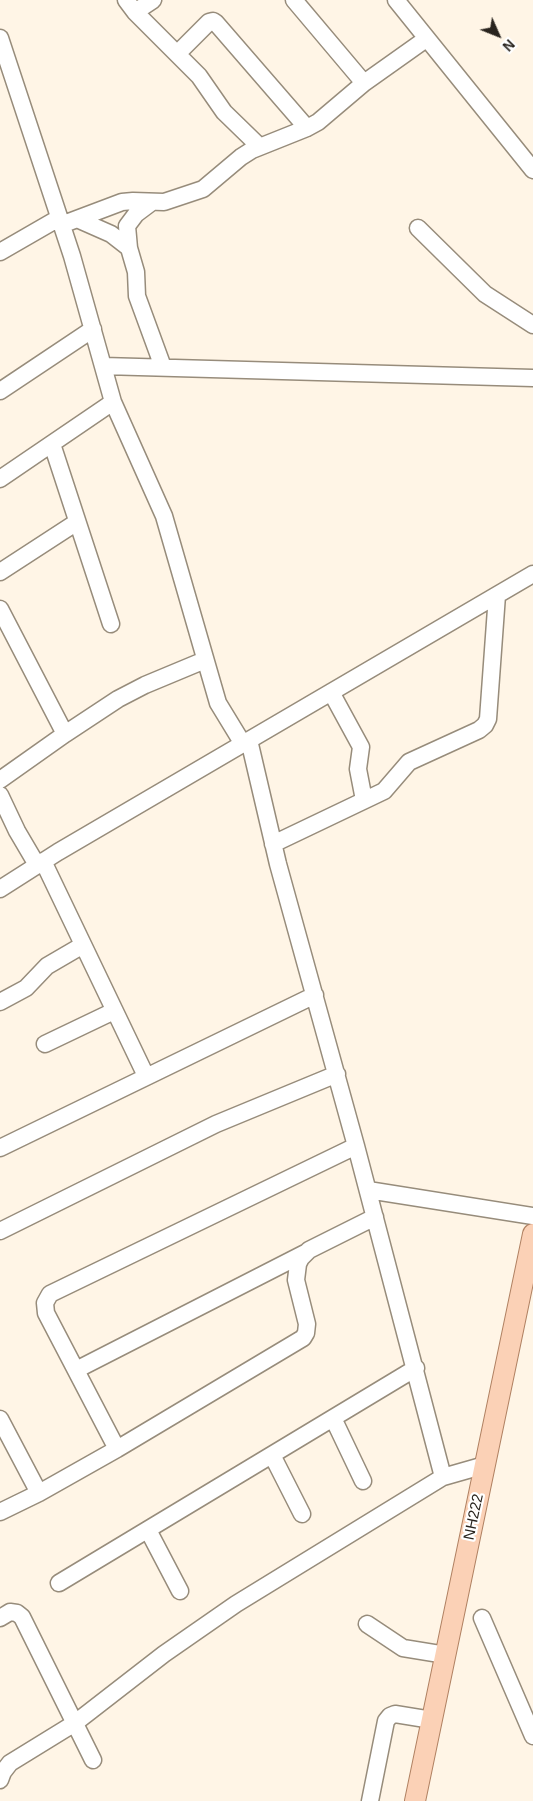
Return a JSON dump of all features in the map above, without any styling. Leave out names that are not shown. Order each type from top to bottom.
[{"type":"main road","name":"NH222","points":[[416,1801],[533,1234]]},
{"type":"street","points":[[153,0],[131,6],[203,80],[224,112],[260,146]]},
{"type":"street","points":[[294,0],[364,83]]},
{"type":"street","points":[[396,0],[533,170]]},
{"type":"street","points":[[177,54],[209,22],[213,21],[307,128]]},
{"type":"street","points":[[0,38],[60,221],[113,402],[164,516],[218,703],[246,742],[416,1368],[443,1477]]},
{"type":"street","points":[[0,252],[60,221],[77,219],[122,202],[134,200],[152,202],[171,201],[203,189],[241,157],[260,146],[318,122],[364,83],[426,39]]},
{"type":"street","points":[[152,202],[136,214],[127,226],[129,248],[136,272],[138,296],[163,367]]},
{"type":"street","points":[[77,219],[111,234],[129,248]]},
{"type":"street","points":[[418,228],[485,294],[533,325]]},
{"type":"street","points":[[0,391],[93,330]]},
{"type":"street","points":[[103,366],[533,378]]},
{"type":"street","points":[[0,479],[113,402]]},
{"type":"street","points":[[52,444],[111,624]]},
{"type":"street","points":[[0,572],[78,522]]},
{"type":"street","points":[[0,889],[40,863],[533,574]]},
{"type":"street","points":[[273,844],[384,791],[409,762],[479,730],[485,725],[488,719],[496,595]]},
{"type":"street","points":[[0,610],[65,734]]},
{"type":"street","points":[[0,780],[118,699],[205,660]]},
{"type":"street","points":[[331,692],[361,747],[358,769],[364,800]]},
{"type":"street","points":[[0,795],[17,831],[40,863],[83,945],[146,1076]]},
{"type":"street","points":[[0,1002],[26,988],[47,966],[83,945]]},
{"type":"street","points":[[2,1143],[315,995]]},
{"type":"street","points":[[45,1044],[114,1011]]},
{"type":"street","points":[[0,1232],[216,1124],[337,1074]]},
{"type":"street","points":[[117,1449],[46,1312],[45,1303],[50,1294],[356,1146]]},
{"type":"street","points":[[368,1190],[533,1216]]},
{"type":"street","points":[[76,1370],[375,1217]]},
{"type":"street","points":[[0,1512],[39,1493],[117,1449],[303,1338],[306,1333],[307,1324],[296,1280],[298,1264],[305,1253]]},
{"type":"street","points":[[60,1583],[416,1368]]},
{"type":"street","points":[[332,1418],[363,1481]]},
{"type":"street","points":[[0,1419],[39,1493]]},
{"type":"street","points":[[272,1455],[302,1514]]},
{"type":"street","points":[[0,1780],[10,1763],[75,1723],[164,1654],[236,1604],[443,1477],[485,1465]]},
{"type":"street","points":[[148,1530],[180,1591]]},
{"type":"street","points":[[0,1618],[10,1612],[17,1613],[22,1617],[93,1760]]},
{"type":"street","points":[[482,1618],[533,1736]]},
{"type":"street","points":[[367,1624],[403,1648],[446,1655]]},
{"type":"street","points":[[370,1801],[386,1721],[395,1714],[432,1720]]}]
